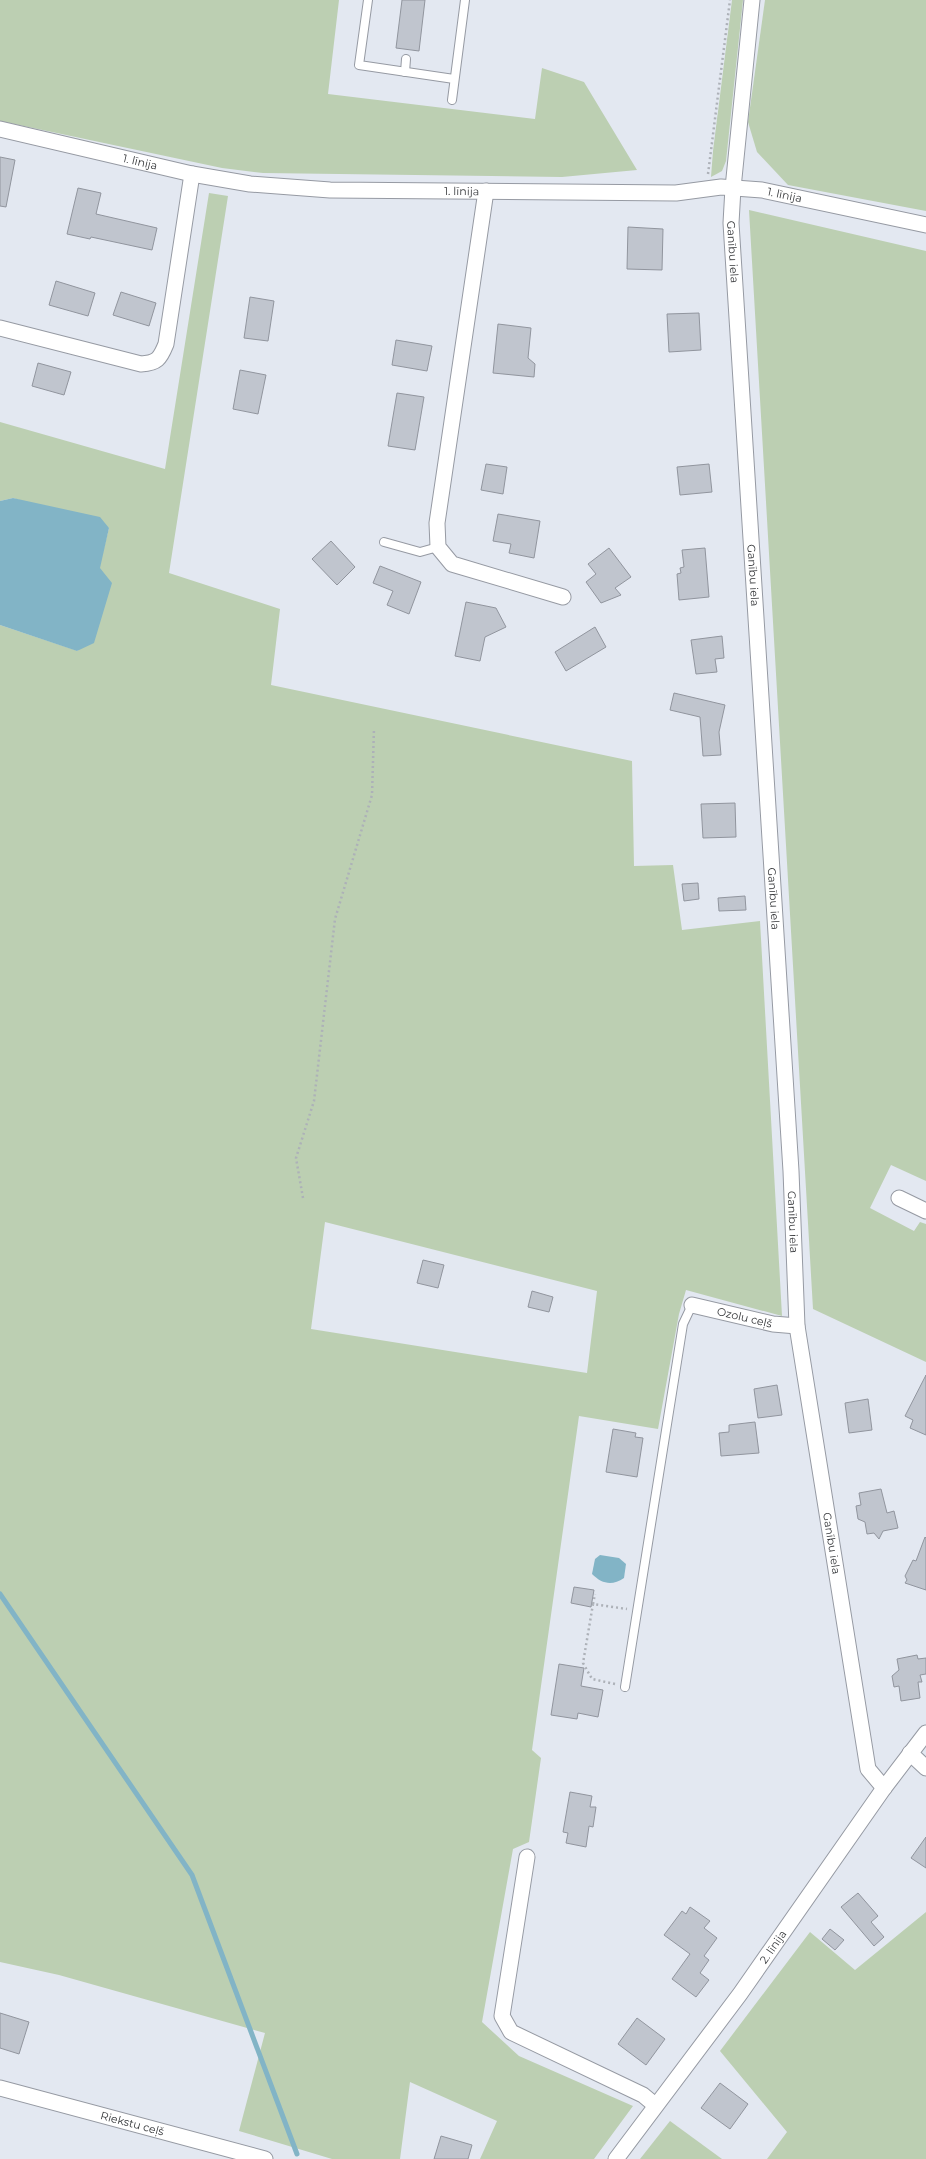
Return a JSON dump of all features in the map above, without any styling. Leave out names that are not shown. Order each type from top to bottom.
[{"type":"street","name":"Ganību iela","points":[[752,0],[733,188],[731,223],[791,1171],[797,1326],[868,1769],[884,1788]]},
{"type":"street","name":"1. līnija","points":[[0,129],[192,174],[250,184],[330,190],[676,193],[721,187],[762,190],[926,225]]},
{"type":"street","points":[[0,328],[141,364],[150,364],[161,357],[166,344],[192,174]]},
{"type":"street","points":[[486,191],[437,523],[438,547],[452,564],[563,597]]},
{"type":"street","points":[[899,1198],[926,1211]]},
{"type":"street","name":"Ozolu ceļš","points":[[692,1305],[773,1324],[797,1326]]},
{"type":"street","name":"2. līnija","points":[[616,2159],[655,2105],[740,1994],[884,1788],[926,1733]]},
{"type":"street","points":[[910,1754],[926,1768]]},
{"type":"street","points":[[527,1857],[502,2016],[511,2032],[643,2095],[655,2105]]},
{"type":"street","name":"Riekstu ceļš","points":[[0,2088],[265,2159]]},
{"type":"lane","points":[[368,0],[359,65],[454,79]]},
{"type":"lane","points":[[452,100],[465,0]]},
{"type":"lane","points":[[405,72],[406,58]]},
{"type":"lane","points":[[384,542],[420,552],[438,547]]},
{"type":"lane","points":[[625,1687],[683,1324],[692,1305]]},
{"type":"path","points":[[707,189],[730,0]]},
{"type":"path","points":[[302,1198],[296,1158],[314,1101],[335,919],[372,795],[374,728]]},
{"type":"path","points":[[595,1594],[583,1663],[592,1679],[625,1687]]},
{"type":"path","points":[[594,1604],[638,1611]]},
{"type":"green space","points":[[0,0],[339,0],[328,94],[535,119],[542,68],[584,82],[637,170],[562,177],[263,173],[222,168],[0,121]]},
{"type":"green space","points":[[732,0],[743,0],[726,161],[722,171],[711,177],[713,151]]},
{"type":"green space","points":[[765,0],[926,0],[926,211],[788,185],[757,152],[748,122]]},
{"type":"green space","points":[[209,193],[228,196],[169,573],[280,609],[271,685],[632,761],[634,866],[673,865],[682,930],[760,921],[782,1316],[686,1290],[679,1314],[658,1429],[579,1416],[532,1750],[541,1758],[529,1842],[513,1849],[482,2022],[519,2056],[633,2106],[594,2159],[480,2159],[497,2121],[410,2082],[400,2159],[332,2159],[239,2131],[265,2033],[59,1975],[0,1962],[0,625],[78,651],[109,528],[13,498],[0,501],[0,422],[165,469]],"holes":[[[325,1222],[597,1291],[587,1373],[311,1329]]]},
{"type":"green space","points":[[749,210],[926,251],[926,1181],[891,1165],[870,1208],[914,1231],[920,1222],[926,1224],[926,1362],[813,1309]]},
{"type":"green space","points":[[926,1912],[926,2159],[767,2159],[787,2132],[720,2051],[810,1932],[855,1970]]},
{"type":"green space","points":[[670,2121],[722,2159],[640,2159]]},
{"type":"water","points":[[13,498],[100,517],[109,528],[100,568],[112,583],[94,643],[77,651],[0,625],[0,501]]},
{"type":"water","points":[[600,1555],[619,1558],[626,1564],[624,1578],[620,1581],[607,1583],[603,1582],[592,1574],[595,1559]]},
{"type":"building","points":[[402,0],[425,0],[419,51],[396,48]]},
{"type":"building","points":[[0,157],[15,160],[6,207],[0,206]]},
{"type":"building","points":[[78,188],[101,193],[96,214],[157,228],[152,250],[91,237],[90,239],[67,234]]},
{"type":"building","points":[[628,227],[663,229],[662,270],[627,269]]},
{"type":"building","points":[[56,281],[95,293],[88,316],[49,305]]},
{"type":"building","points":[[121,292],[156,303],[149,326],[113,315]]},
{"type":"building","points":[[250,297],[274,301],[268,341],[244,338]]},
{"type":"building","points":[[699,313],[701,350],[669,352],[667,314]]},
{"type":"building","points":[[498,324],[531,328],[528,358],[535,364],[534,377],[493,373]]},
{"type":"building","points":[[396,340],[432,346],[427,371],[392,365]]},
{"type":"building","points":[[38,363],[71,372],[64,395],[32,386]]},
{"type":"building","points":[[240,370],[266,375],[258,414],[233,409]]},
{"type":"building","points":[[397,393],[424,397],[415,450],[388,446]]},
{"type":"building","points":[[486,464],[507,467],[503,494],[481,490]]},
{"type":"building","points":[[709,464],[712,492],[680,495],[677,467]]},
{"type":"building","points":[[498,514],[540,521],[534,558],[509,553],[511,544],[493,541]]},
{"type":"building","points":[[331,541],[355,567],[337,585],[312,559]]},
{"type":"building","points":[[609,548],[631,577],[615,588],[621,595],[601,603],[586,582],[596,574],[588,564]]},
{"type":"building","points":[[705,548],[709,597],[679,600],[677,574],[681,573],[680,568],[684,567],[682,550]]},
{"type":"building","points":[[380,566],[421,582],[409,614],[387,605],[393,591],[373,583]]},
{"type":"building","points":[[466,602],[496,608],[506,627],[485,637],[480,661],[455,656]]},
{"type":"building","points":[[595,627],[606,647],[566,671],[555,652]]},
{"type":"building","points":[[722,636],[724,658],[715,659],[717,672],[696,674],[691,640]]},
{"type":"building","points":[[674,693],[725,705],[719,732],[721,755],[703,756],[700,717],[670,710]]},
{"type":"building","points":[[735,803],[736,837],[703,838],[701,804]]},
{"type":"building","points":[[698,883],[699,899],[684,901],[682,884]]},
{"type":"building","points":[[745,896],[746,910],[719,911],[718,898]]},
{"type":"building","points":[[423,1260],[444,1265],[438,1288],[417,1283]]},
{"type":"building","points":[[532,1291],[553,1297],[549,1312],[528,1307]]},
{"type":"building","points":[[926,1375],[926,1435],[910,1428],[913,1420],[905,1416]]},
{"type":"building","points":[[777,1385],[782,1415],[758,1418],[754,1389]]},
{"type":"building","points":[[868,1399],[872,1430],[849,1433],[845,1403]]},
{"type":"building","points":[[755,1422],[759,1453],[721,1456],[719,1433],[729,1432],[729,1425]]},
{"type":"building","points":[[613,1429],[636,1433],[635,1437],[643,1438],[637,1477],[606,1472]]},
{"type":"building","points":[[881,1489],[887,1513],[894,1511],[898,1528],[883,1531],[879,1539],[874,1533],[867,1534],[865,1522],[858,1519],[856,1506],[861,1505],[859,1493]]},
{"type":"building","points":[[925,1537],[926,1590],[905,1583],[907,1580],[905,1576],[913,1560],[916,1561]]},
{"type":"building","points":[[574,1587],[594,1590],[591,1607],[571,1603]]},
{"type":"building","points":[[917,1655],[918,1659],[926,1658],[926,1674],[920,1675],[922,1682],[918,1682],[920,1698],[901,1701],[899,1686],[894,1687],[892,1676],[899,1670],[897,1659]]},
{"type":"building","points":[[559,1664],[584,1668],[581,1686],[603,1690],[598,1717],[578,1713],[577,1719],[551,1715]]},
{"type":"building","points":[[570,1792],[592,1796],[590,1807],[596,1807],[593,1827],[589,1826],[586,1847],[566,1843],[568,1833],[563,1832]]},
{"type":"building","points":[[926,1837],[926,1868],[911,1858]]},
{"type":"building","points":[[858,1893],[878,1916],[871,1922],[884,1937],[874,1946],[841,1907]]},
{"type":"building","points":[[690,1907],[710,1921],[704,1928],[717,1938],[704,1956],[709,1960],[700,1973],[709,1980],[696,1997],[672,1979],[690,1954],[664,1935],[682,1911],[686,1914]]},
{"type":"building","points":[[830,1929],[844,1940],[835,1950],[822,1939]]},
{"type":"building","points":[[0,2013],[29,2022],[19,2054],[0,2048]]},
{"type":"building","points":[[637,2018],[665,2039],[646,2065],[618,2044]]},
{"type":"building","points":[[720,2083],[748,2104],[730,2129],[701,2108]]},
{"type":"building","points":[[441,2136],[472,2145],[468,2159],[434,2159]]},
{"type":"waterway","points":[[0,1594],[192,1875],[297,2154]]}]
